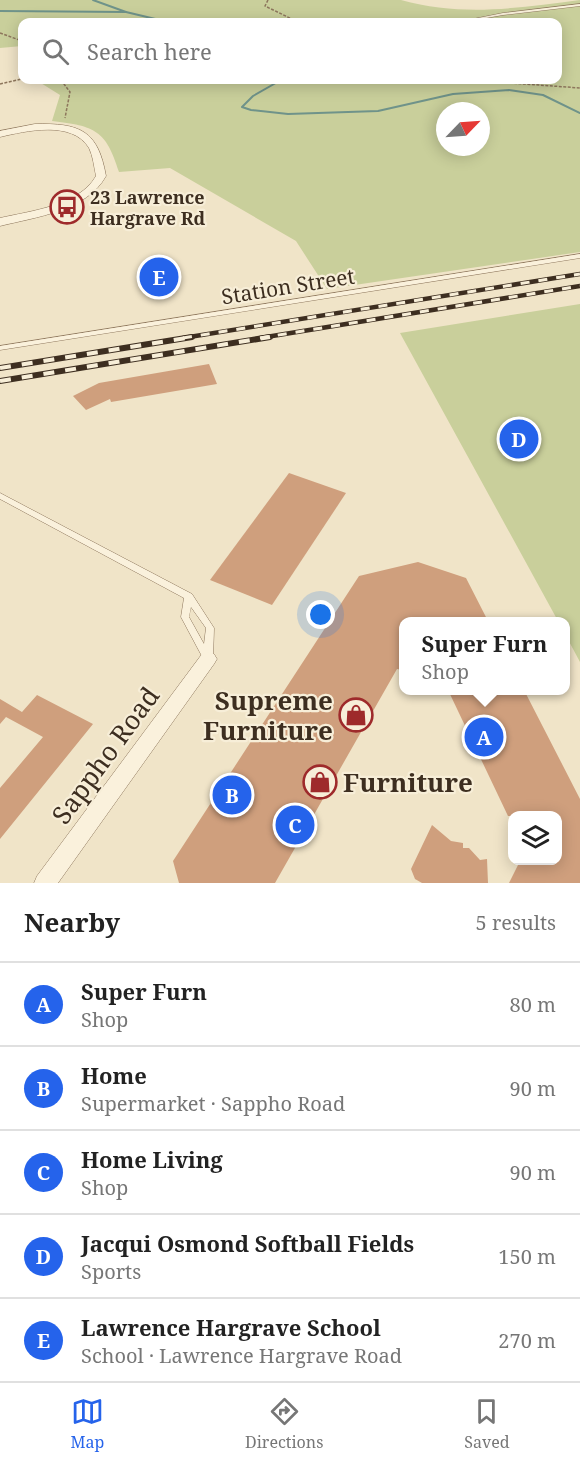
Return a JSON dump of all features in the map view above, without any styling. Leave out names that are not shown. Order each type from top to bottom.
[{"type":"street","points":[[0,134],[28,128],[58,128],[81,135],[93,145],[101,176],[98,183],[80,197],[0,222]]},
{"type":"street","name":"Sappho Road","points":[[45,883],[159,729],[208,658]]},
{"type":"lane","points":[[482,18],[580,5]]},
{"type":"lane","points":[[565,7],[580,10]]},
{"type":"lane","name":"Station Street","points":[[0,348],[580,256]]},
{"type":"lane","points":[[0,496],[189,596],[210,628],[208,658]]},
{"type":"lane","points":[[189,596],[185,617],[208,658]]},
{"type":"path","points":[[268,0],[266,6],[290,18]]},
{"type":"path","points":[[0,33],[18,40]]},
{"type":"path","points":[[0,84],[18,81]]},
{"type":"path","points":[[58,128],[63,123],[70,92],[64,84]]},
{"type":"path","points":[[507,84],[552,84],[580,88]]},
{"type":"green space","points":[[0,0],[401,0],[468,10],[512,8],[580,0],[580,252],[327,289],[296,241],[170,168],[119,172],[109,147],[97,133],[79,125],[52,121],[60,95],[42,84],[562,84],[562,18],[18,18],[18,46],[0,48]]},
{"type":"green space","points":[[580,304],[580,662],[570,643],[570,617],[556,617],[400,333]]},
{"type":"building","points":[[209,364],[217,384],[111,402],[110,399],[86,410],[73,396],[99,383]]},
{"type":"building","points":[[289,473],[346,493],[272,605],[210,580]]},
{"type":"building","points":[[418,562],[466,578],[486,617],[399,617],[399,669],[397,669],[275,883],[179,883],[173,861],[359,576]]},
{"type":"building","points":[[37,695],[93,724],[0,839],[0,788],[43,737],[6,717],[0,724],[0,699],[22,712]]},
{"type":"building","points":[[450,695],[527,695],[580,799],[580,883],[509,883],[518,865],[562,865],[562,811],[508,811],[508,816]]},
{"type":"building","points":[[432,825],[451,841],[463,843],[463,848],[469,848],[480,860],[487,859],[488,883],[422,883],[415,879],[411,869]]},
{"type":"waterway","points":[[93,0],[126,12]]},
{"type":"waterway","points":[[0,11],[126,12]]},
{"type":"waterway","points":[[126,12],[151,18]]},
{"type":"waterway","points":[[274,84],[253,96],[242,107],[288,114],[378,111],[453,94],[509,90],[543,95],[580,113]]},
{"type":"railway","points":[[183,338],[580,274]]},
{"type":"railway","points":[[260,338],[580,286]]},
{"type":"railway","points":[[0,368],[192,337]]},
{"type":"railway","points":[[0,381],[270,337]]},
{"type":"place","name":"23 Lawrence Hargrave Rd","points":[[67,207]]},
{"type":"place","name":"Lawrence Hargrave School","points":[[159,277]]},
{"type":"place","name":"Jacqui Osmond Softball Fields","points":[[519,439]]},
{"type":"place","name":"Supreme Furniture","points":[[356,715]]},
{"type":"place","name":"Super Furn","points":[[484,737]]},
{"type":"place","name":"Furniture","points":[[320,782]]},
{"type":"place","name":"Home","points":[[232,795]]},
{"type":"place","name":"Home Living","points":[[295,825]]}]
